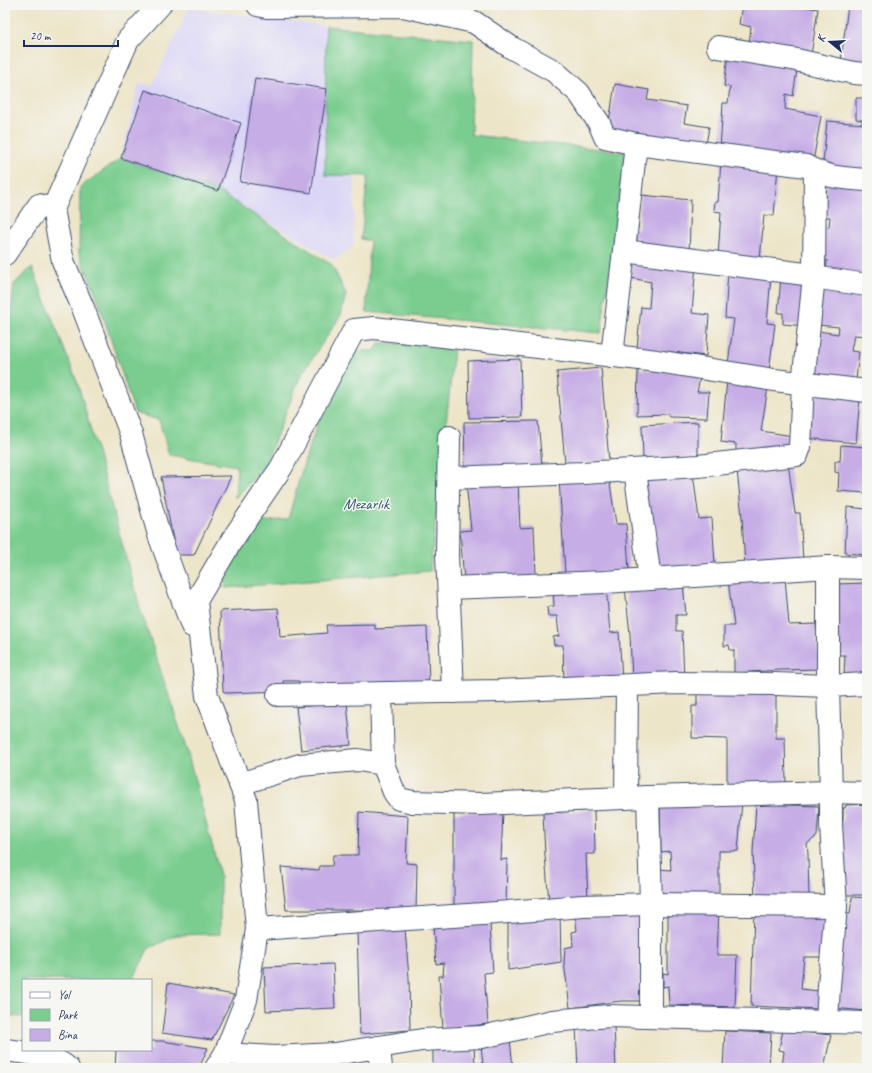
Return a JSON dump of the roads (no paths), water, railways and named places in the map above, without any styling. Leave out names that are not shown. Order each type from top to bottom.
[{"type":"street","points":[[160,5],[128,40],[53,209],[63,261],[83,308],[131,434],[159,535],[203,656]]},
{"type":"street","points":[[258,5],[267,7],[403,6],[474,22],[512,48],[554,71],[579,93],[599,123],[605,137],[636,144],[806,166],[815,171],[831,176],[867,180]]},
{"type":"street","points":[[718,47],[792,59],[854,73],[867,74]]},
{"type":"street","points":[[612,356],[636,144]]},
{"type":"street","points":[[449,478],[698,466],[797,455],[800,447],[803,384],[814,276],[815,171]]},
{"type":"street","points":[[5,254],[39,205],[53,209]]},
{"type":"street","points":[[624,251],[805,274],[867,285]]},
{"type":"street","points":[[867,391],[803,384],[657,361],[374,328],[354,330],[281,468],[232,540],[196,601],[207,696],[246,800],[257,929],[246,1000],[220,1061],[335,1054],[422,1040],[482,1037],[552,1020],[609,1016],[867,1023]]},
{"type":"street","points":[[449,437],[448,555],[453,692]]},
{"type":"street","points":[[635,470],[650,578]]},
{"type":"street","points":[[449,588],[605,582],[828,567],[867,568]]},
{"type":"street","points":[[827,1022],[836,906],[831,825],[828,686],[828,567]]},
{"type":"street","points":[[278,695],[498,691],[676,683],[828,686],[867,684]]},
{"type":"street","points":[[626,798],[627,686]]},
{"type":"street","points":[[381,694],[383,764],[394,792],[399,799],[413,802],[481,804],[648,797],[831,792],[867,793]]},
{"type":"street","points":[[240,784],[300,765],[358,760],[383,764]]},
{"type":"street","points":[[648,797],[651,904],[651,1017]]},
{"type":"street","points":[[257,929],[583,906],[651,904],[836,906]]},
{"type":"street","points":[[379,1047],[381,1068]]},
{"type":"street","points":[[5,1050],[33,1053],[64,1064],[68,1068]]},
{"type":"park label","name":"Mezarlık","points":[[366,504]]}]
